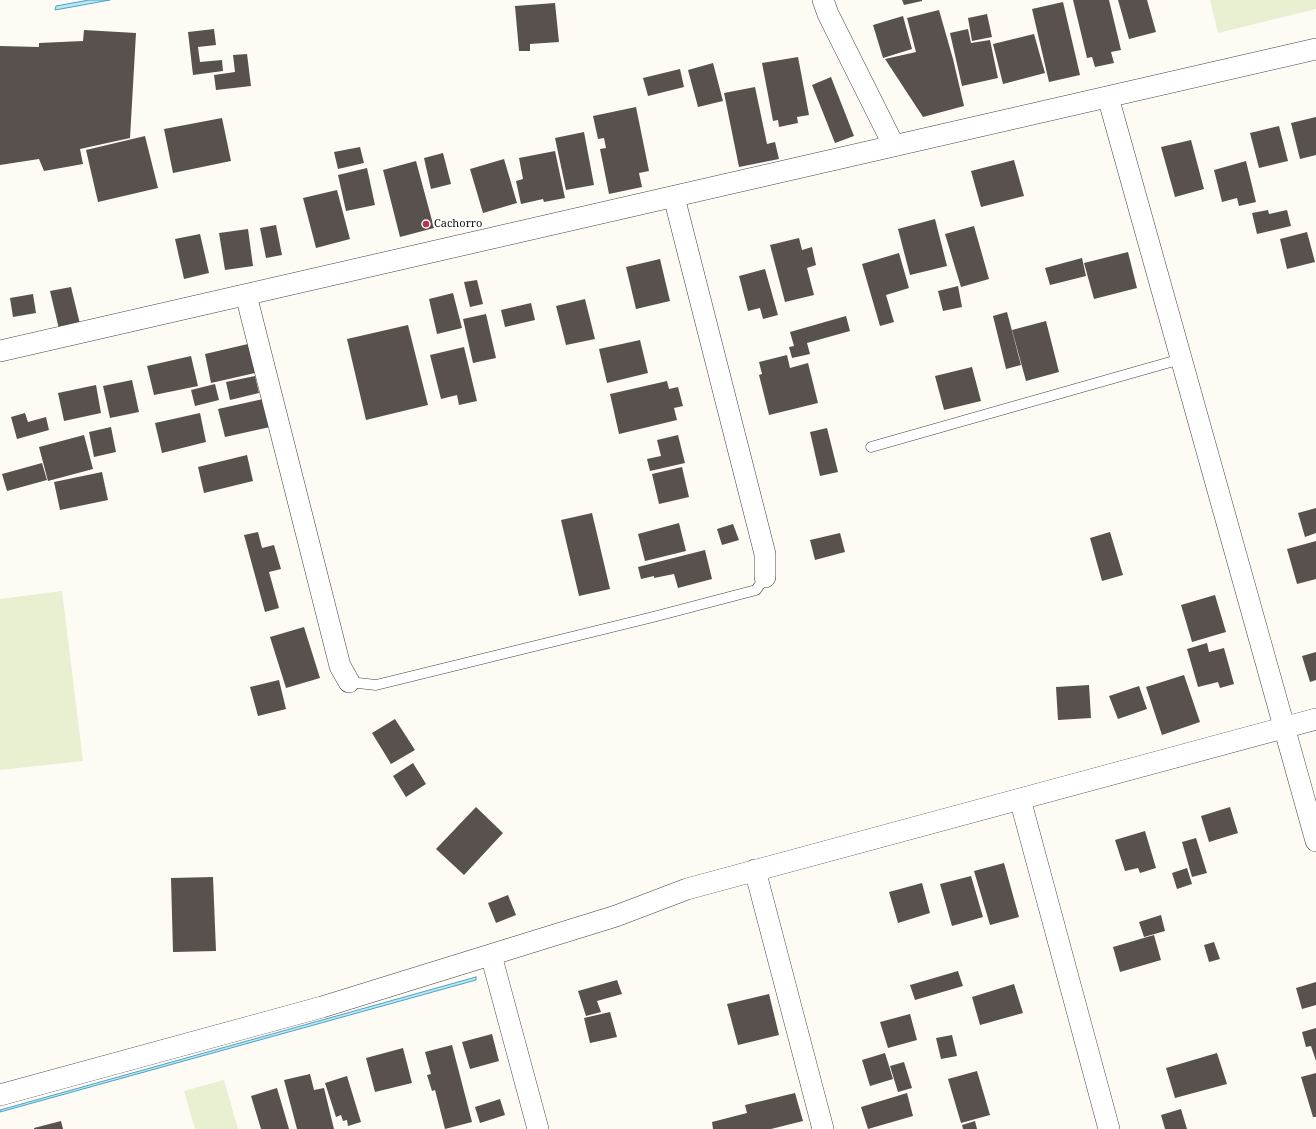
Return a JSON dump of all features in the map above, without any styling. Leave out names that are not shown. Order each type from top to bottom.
[{"type":"street","points":[[823,0],[828,14],[894,146]]},
{"type":"street","points":[[0,351],[1316,49]]},
{"type":"street","points":[[1108,97],[1316,841]]},
{"type":"street","points":[[674,196],[764,554],[766,577]]},
{"type":"street","points":[[246,295],[340,666],[349,682]]},
{"type":"street","points":[[0,1095],[322,1007],[616,916],[687,889],[1316,719]]},
{"type":"street","points":[[1020,799],[1109,1129]]},
{"type":"street","points":[[755,870],[823,1129]]},
{"type":"street","points":[[491,955],[538,1129]]},
{"type":"lane","points":[[871,447],[1181,359]]},
{"type":"lane","points":[[349,682],[376,685],[653,617],[756,590],[766,577]]},
{"type":"green space","points":[[1210,0],[1316,0],[1316,9],[1218,33]]},
{"type":"green space","points":[[62,591],[83,761],[0,770],[0,599]]},
{"type":"green space","points":[[224,1080],[238,1129],[195,1129],[184,1091]]},
{"type":"water","points":[[89,0],[110,0],[55,10],[56,6]]},
{"type":"water","points":[[476,977],[476,980],[0,1112],[0,1110]]},
{"type":"building","points":[[902,0],[922,0],[922,1],[904,5]]},
{"type":"building","points":[[1073,0],[1109,0],[1121,50],[1111,52],[1114,63],[1095,67],[1092,57],[1087,58]]},
{"type":"building","points":[[1118,0],[1147,0],[1156,32],[1129,39]]},
{"type":"building","points":[[1063,2],[1080,75],[1049,82],[1032,9]]},
{"type":"building","points":[[555,3],[559,42],[530,44],[530,51],[519,51],[515,6]]},
{"type":"building","points":[[939,10],[964,106],[923,117],[885,59],[916,52],[907,18]]},
{"type":"building","points":[[987,14],[992,37],[972,41],[968,18]]},
{"type":"building","points":[[903,16],[912,49],[883,58],[873,25]]},
{"type":"building","points":[[214,29],[216,45],[198,47],[200,62],[222,60],[223,71],[193,75],[188,32]]},
{"type":"building","points":[[968,29],[971,43],[990,40],[998,78],[962,86],[950,33]]},
{"type":"building","points":[[84,30],[136,33],[130,138],[80,149],[83,164],[44,171],[39,159],[0,165],[0,46],[39,47],[39,43],[83,41]]},
{"type":"building","points":[[1034,34],[1045,73],[1003,84],[993,44]]},
{"type":"building","points":[[247,54],[251,86],[216,90],[214,75],[235,72],[233,55]]},
{"type":"building","points":[[798,57],[809,115],[797,117],[798,123],[779,127],[778,120],[773,121],[762,63]]},
{"type":"building","points":[[713,63],[723,101],[698,107],[688,70]]},
{"type":"building","points":[[680,69],[684,87],[648,96],[643,78]]},
{"type":"building","points":[[831,77],[854,136],[835,143],[812,85]]},
{"type":"building","points":[[755,87],[767,144],[775,142],[779,159],[739,167],[724,93]]},
{"type":"building","points":[[636,107],[649,171],[639,173],[642,187],[609,194],[600,149],[606,148],[604,138],[598,139],[593,116]]},
{"type":"building","points":[[1316,117],[1316,155],[1300,159],[1291,123]]},
{"type":"building","points":[[222,118],[231,161],[173,173],[164,129]]},
{"type":"building","points":[[1279,126],[1288,161],[1259,168],[1250,133]]},
{"type":"building","points":[[584,132],[594,185],[566,190],[555,138]]},
{"type":"building","points":[[145,136],[158,188],[98,202],[86,150]]},
{"type":"building","points":[[1191,140],[1204,189],[1175,197],[1161,147]]},
{"type":"building","points":[[360,147],[364,163],[338,169],[334,152]]},
{"type":"building","points":[[555,151],[565,198],[544,202],[543,199],[521,204],[516,181],[523,179],[519,158]]},
{"type":"building","points":[[443,153],[451,184],[431,189],[424,158]]},
{"type":"building","points":[[504,159],[517,203],[483,213],[470,169]]},
{"type":"building","points":[[1014,160],[1024,196],[981,207],[971,171]]},
{"type":"building","points":[[416,161],[434,228],[400,237],[383,170]]},
{"type":"building","points":[[1246,161],[1256,202],[1239,206],[1237,198],[1222,202],[1214,170]]},
{"type":"building","points":[[367,168],[375,205],[346,211],[338,175]]},
{"type":"building","points":[[337,190],[350,239],[316,248],[303,198]]},
{"type":"building","points":[[1268,210],[1269,214],[1287,210],[1291,226],[1257,234],[1252,213]]},
{"type":"building","points":[[935,219],[947,266],[910,275],[898,229]]},
{"type":"building","points":[[276,225],[282,255],[266,258],[260,228]]},
{"type":"building","points":[[974,226],[989,279],[961,287],[945,234]]},
{"type":"building","points":[[248,229],[253,266],[225,270],[219,233]]},
{"type":"building","points":[[1307,232],[1315,262],[1287,269],[1280,239]]},
{"type":"building","points":[[200,234],[209,273],[184,279],[175,239]]},
{"type":"building","points":[[799,238],[802,250],[812,247],[816,265],[807,268],[814,295],[785,302],[770,245]]},
{"type":"building","points":[[1128,252],[1137,288],[1094,299],[1084,263]]},
{"type":"building","points":[[899,253],[909,288],[886,295],[894,322],[880,326],[862,264]]},
{"type":"building","points":[[1082,258],[1086,276],[1050,285],[1045,268]]},
{"type":"building","points":[[660,259],[670,301],[636,309],[626,267]]},
{"type":"building","points":[[765,269],[778,315],[763,319],[760,308],[748,311],[739,276]]},
{"type":"building","points":[[477,280],[483,304],[470,307],[464,282]]},
{"type":"building","points":[[958,286],[962,307],[943,311],[938,291]]},
{"type":"building","points":[[71,287],[80,324],[59,329],[50,291]]},
{"type":"building","points":[[453,293],[462,328],[437,334],[429,299]]},
{"type":"building","points":[[33,294],[36,313],[13,317],[10,298]]},
{"type":"building","points":[[585,299],[595,339],[566,345],[556,306]]},
{"type":"building","points":[[531,303],[535,320],[505,327],[501,310]]},
{"type":"building","points":[[1007,312],[1021,365],[1006,369],[993,316]]},
{"type":"building","points":[[486,314],[496,358],[473,363],[463,319]]},
{"type":"building","points":[[846,316],[850,331],[807,343],[810,354],[792,358],[789,347],[794,346],[790,332]]},
{"type":"building","points":[[1046,321],[1059,372],[1026,381],[1012,330]]},
{"type":"building","points":[[408,325],[428,405],[366,420],[347,339]]},
{"type":"building","points":[[640,340],[648,373],[607,383],[599,349]]},
{"type":"building","points":[[248,344],[255,373],[211,383],[205,354]]},
{"type":"building","points":[[464,347],[477,401],[459,405],[457,395],[441,399],[430,355]]},
{"type":"building","points":[[787,355],[790,368],[808,363],[818,403],[769,415],[759,375],[762,374],[759,362]]},
{"type":"building","points":[[191,356],[198,386],[154,395],[147,366]]},
{"type":"building","points":[[972,367],[981,401],[944,410],[935,376]]},
{"type":"building","points":[[255,376],[259,393],[230,400],[226,382]]},
{"type":"building","points":[[132,380],[139,412],[110,418],[103,386]]},
{"type":"building","points":[[667,381],[669,389],[678,387],[683,406],[674,408],[677,420],[619,434],[610,394]]},
{"type":"building","points":[[215,384],[219,400],[195,406],[191,390]]},
{"type":"building","points":[[96,385],[101,413],[64,421],[58,393]]},
{"type":"building","points":[[263,399],[270,427],[225,437],[218,409]]},
{"type":"building","points":[[25,413],[28,422],[46,417],[49,430],[17,439],[11,417]]},
{"type":"building","points":[[200,413],[206,442],[162,453],[155,423]]},
{"type":"building","points":[[111,427],[116,452],[94,457],[89,432]]},
{"type":"building","points":[[827,428],[838,472],[820,476],[810,432]]},
{"type":"building","points":[[84,435],[93,469],[48,481],[39,447]]},
{"type":"building","points":[[678,435],[685,463],[650,471],[647,459],[661,456],[657,440]]},
{"type":"building","points":[[247,455],[253,481],[204,493],[198,467]]},
{"type":"building","points":[[42,463],[47,480],[7,491],[2,474]]},
{"type":"building","points":[[682,467],[689,497],[659,504],[652,474]]},
{"type":"building","points":[[102,472],[108,500],[60,510],[54,482]]},
{"type":"building","points":[[1316,508],[1316,533],[1305,537],[1298,513]]},
{"type":"building","points":[[592,513],[610,589],[579,596],[561,520]]},
{"type":"building","points":[[679,523],[686,551],[645,561],[638,534]]},
{"type":"building","points":[[733,524],[739,540],[722,545],[717,529]]},
{"type":"building","points":[[258,532],[262,548],[274,545],[281,569],[269,572],[279,608],[265,612],[244,535]]},
{"type":"building","points":[[1110,532],[1123,575],[1102,581],[1090,538]]},
{"type":"building","points":[[840,533],[845,552],[815,560],[810,540]]},
{"type":"building","points":[[1316,541],[1316,579],[1297,584],[1287,549]]},
{"type":"building","points":[[705,550],[712,579],[678,588],[674,574],[641,579],[638,567]]},
{"type":"building","points":[[1215,595],[1226,632],[1192,642],[1181,605]]},
{"type":"building","points":[[304,627],[320,678],[286,688],[270,637]]},
{"type":"building","points":[[1207,643],[1209,652],[1224,648],[1234,684],[1220,688],[1218,682],[1198,687],[1187,649]]},
{"type":"building","points":[[1316,652],[1316,680],[1310,682],[1302,656]]},
{"type":"building","points":[[1184,675],[1200,722],[1162,735],[1146,687]]},
{"type":"building","points":[[279,680],[286,709],[258,716],[250,687]]},
{"type":"building","points":[[1089,685],[1091,718],[1058,720],[1056,687]]},
{"type":"building","points":[[1139,686],[1147,709],[1118,719],[1109,696]]},
{"type":"building","points":[[395,719],[415,750],[391,764],[372,733]]},
{"type":"building","points":[[413,763],[426,784],[406,797],[393,776]]},
{"type":"building","points":[[476,807],[503,833],[464,875],[436,849]]},
{"type":"building","points":[[1230,807],[1238,833],[1209,842],[1201,816]]},
{"type":"building","points":[[1145,831],[1156,868],[1140,873],[1138,868],[1125,871],[1115,840]]},
{"type":"building","points":[[1196,838],[1207,873],[1192,877],[1182,842]]},
{"type":"building","points":[[1004,863],[1019,917],[990,925],[974,871]]},
{"type":"building","points":[[1187,868],[1192,884],[1177,889],[1172,873]]},
{"type":"building","points":[[971,876],[983,917],[952,926],[940,884]]},
{"type":"building","points":[[213,877],[216,951],[173,952],[171,878]]},
{"type":"building","points":[[922,883],[930,913],[898,923],[889,892]]},
{"type":"building","points":[[508,895],[516,915],[496,923],[488,903]]},
{"type":"building","points":[[1161,915],[1165,931],[1144,937],[1139,922]]},
{"type":"building","points":[[1154,935],[1161,960],[1120,972],[1113,947]]},
{"type":"building","points":[[1214,942],[1220,959],[1209,962],[1204,945]]},
{"type":"building","points":[[958,971],[963,986],[915,1000],[910,985]]},
{"type":"building","points":[[617,980],[622,994],[597,1001],[601,1012],[586,1016],[578,991]]},
{"type":"building","points":[[1316,982],[1316,1005],[1302,1009],[1296,988]]},
{"type":"building","points":[[1014,984],[1023,1013],[980,1025],[972,997]]},
{"type":"building","points":[[769,994],[779,1035],[738,1045],[727,1004]]},
{"type":"building","points":[[610,1012],[617,1037],[590,1043],[584,1018]]},
{"type":"building","points":[[910,1014],[917,1040],[888,1048],[880,1022]]},
{"type":"building","points":[[1316,1028],[1316,1061],[1311,1046],[1306,1047],[1302,1032]]},
{"type":"building","points":[[492,1034],[499,1061],[470,1069],[462,1042]]},
{"type":"building","points":[[952,1035],[957,1056],[941,1059],[936,1038]]},
{"type":"building","points":[[452,1045],[472,1122],[445,1129],[435,1090],[432,1091],[427,1075],[431,1074],[425,1052]]},
{"type":"building","points":[[403,1048],[412,1083],[375,1092],[366,1058]]},
{"type":"building","points":[[885,1053],[893,1079],[870,1086],[862,1060]]},
{"type":"building","points":[[1217,1053],[1227,1084],[1175,1098],[1166,1068]]},
{"type":"building","points":[[904,1062],[912,1088],[898,1092],[890,1066]]},
{"type":"building","points":[[977,1071],[990,1115],[961,1123],[948,1079]]},
{"type":"building","points":[[1316,1073],[1316,1117],[1313,1117],[1301,1077]]},
{"type":"building","points":[[310,1074],[314,1090],[324,1088],[334,1129],[297,1129],[284,1080]]},
{"type":"building","points":[[347,1076],[361,1122],[348,1126],[347,1120],[343,1121],[341,1115],[336,1117],[325,1083]]},
{"type":"building","points":[[277,1088],[289,1129],[261,1129],[251,1096]]},
{"type":"building","points":[[795,1093],[803,1121],[771,1129],[713,1129],[712,1122],[747,1113],[745,1105]]},
{"type":"building","points":[[907,1093],[913,1116],[868,1129],[861,1107]]},
{"type":"building","points":[[500,1099],[505,1115],[480,1123],[475,1107]]},
{"type":"building","points":[[1181,1109],[1187,1129],[1165,1129],[1161,1115]]},
{"type":"building","points":[[61,1121],[63,1129],[34,1129],[34,1128]]},
{"type":"building","points":[[975,1121],[977,1129],[963,1129],[962,1125]]},
{"type":"place","name":"Cachorro","points":[[426,224]]}]
